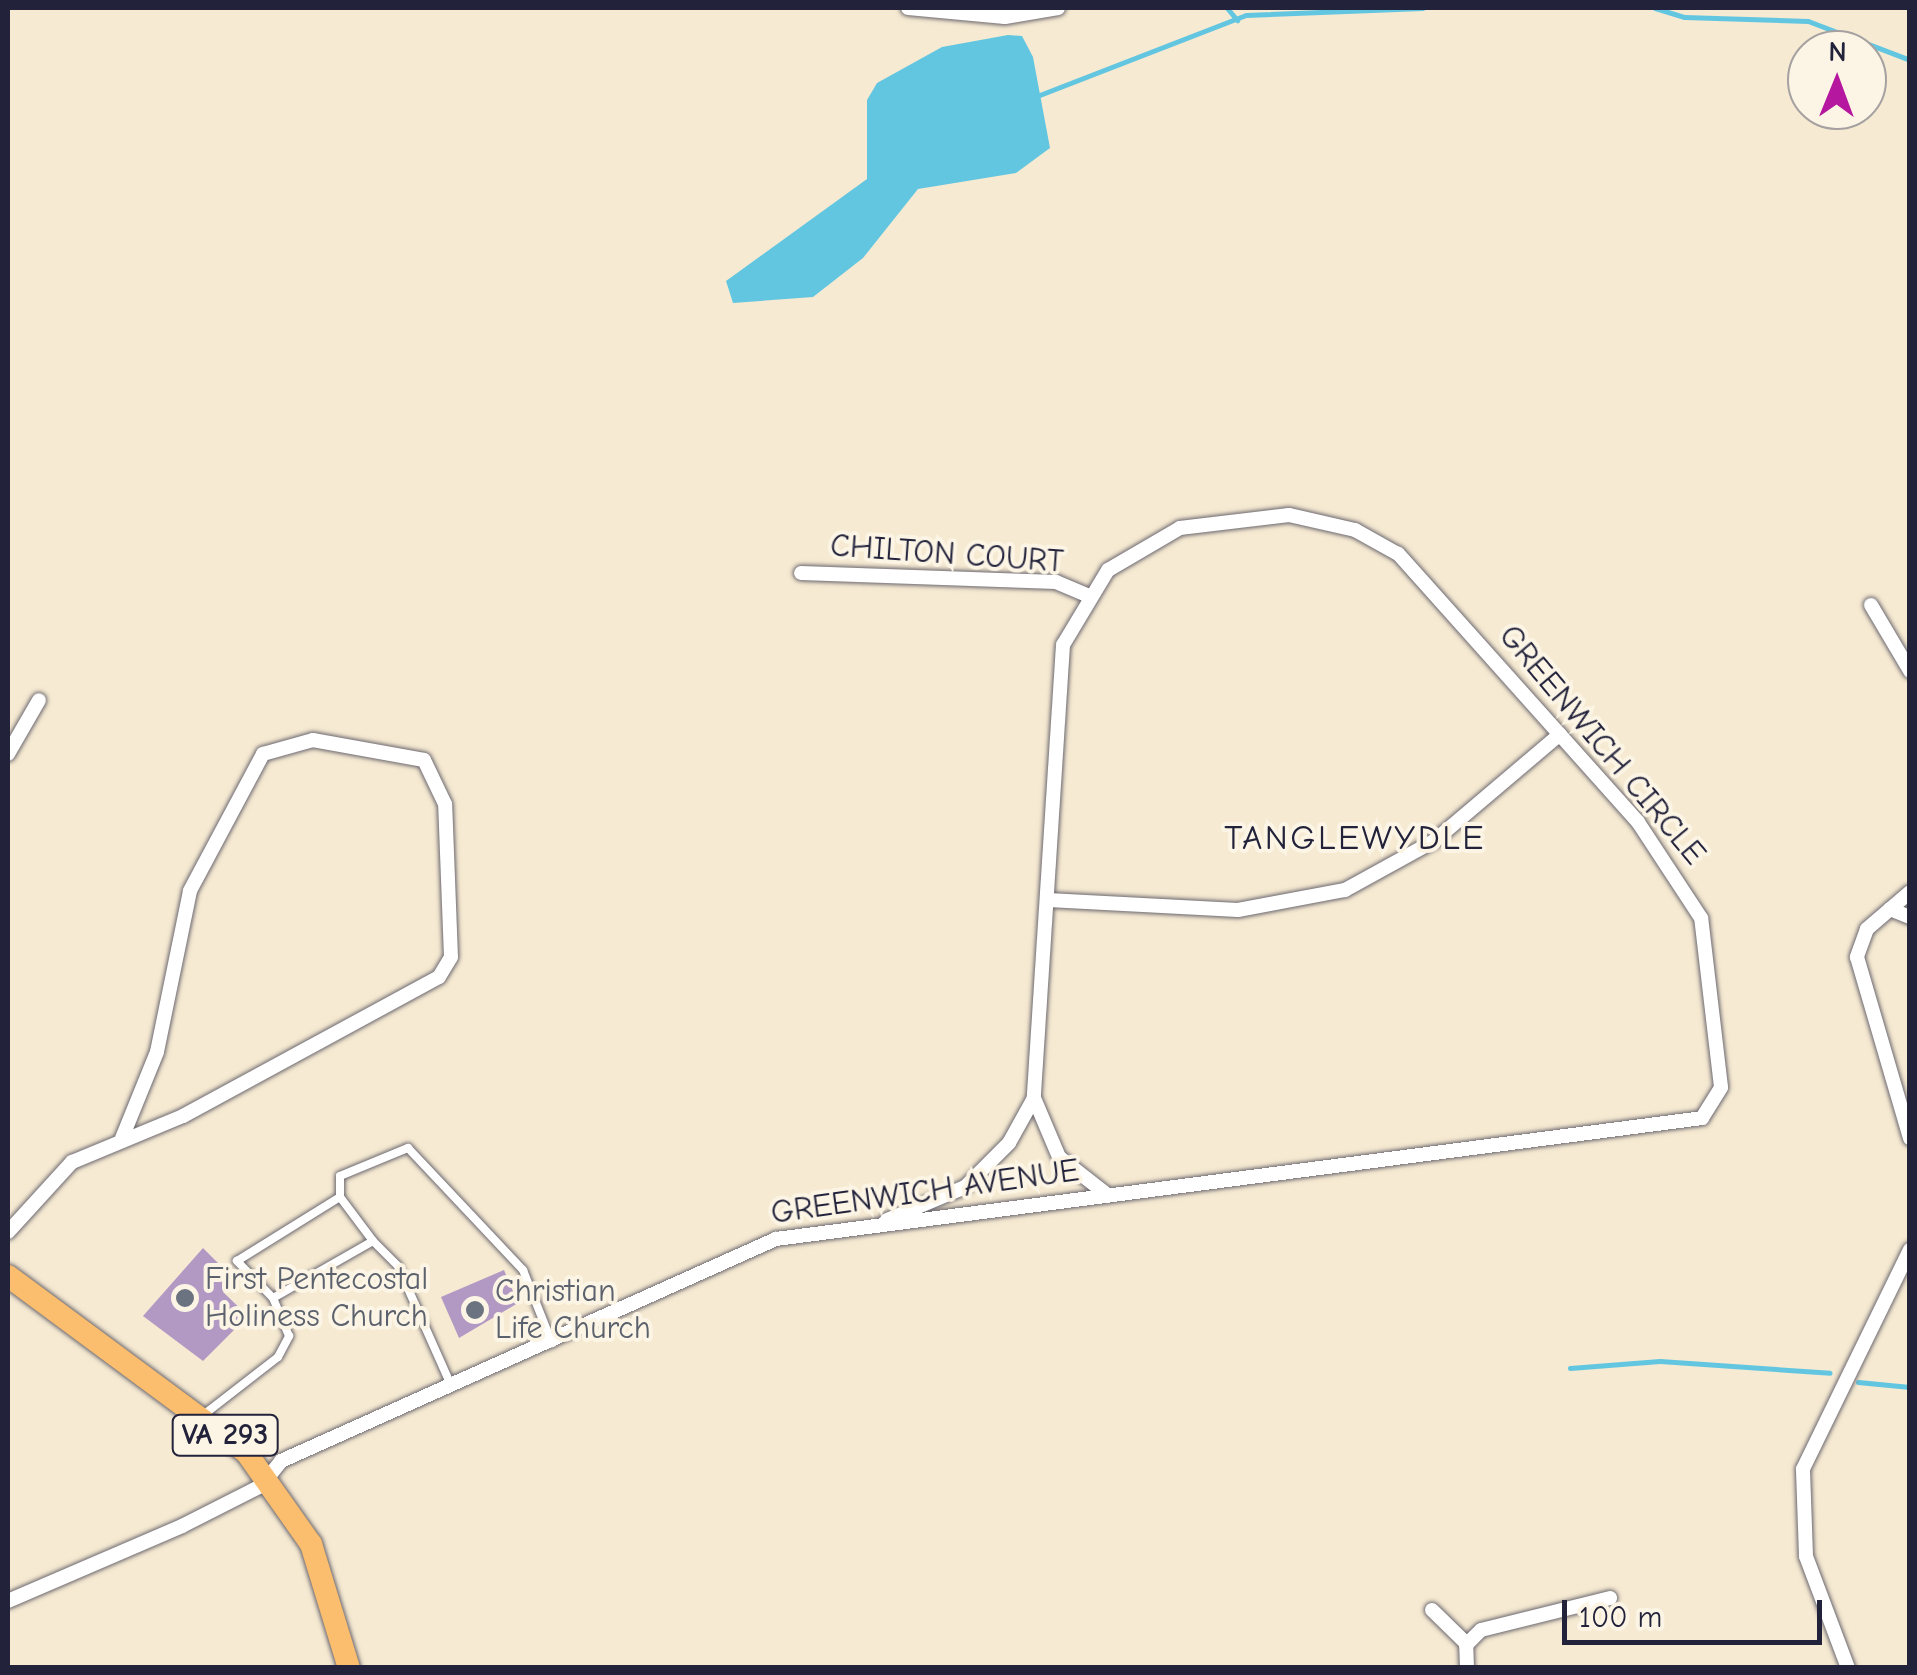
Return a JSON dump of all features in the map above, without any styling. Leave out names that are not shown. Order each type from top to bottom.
[{"type":"main road","name":"VA 293","points":[[8,1276],[202,1416],[269,1478],[324,1573],[348,1668]]},
{"type":"street","points":[[908,8],[1005,17],[1058,8]]},
{"type":"street","name":"GREENWICH CIRCLE","points":[[888,1220],[965,1187],[1009,1142],[1034,1098],[1048,900],[1054,691],[1087,595],[1128,553],[1217,518],[1290,516],[1355,530],[1417,569],[1672,865],[1701,918],[1721,1086],[1708,1114],[1106,1193],[1059,1157],[1034,1098]]},
{"type":"street","name":"CHILTON COURT","points":[[801,573],[1056,582],[1087,595]]},
{"type":"street","points":[[1871,606],[1910,671]]},
{"type":"street","points":[[8,754],[39,700]]},
{"type":"street","points":[[1048,900],[1238,910],[1344,890],[1434,841],[1560,734]]},
{"type":"street","points":[[8,1232],[52,1177],[122,1138],[183,1116],[439,978],[450,956],[446,823],[440,784],[413,753],[313,740],[266,750],[190,891],[157,1052],[122,1138]]},
{"type":"street","points":[[1910,892],[1859,941],[1861,976],[1910,1138]]},
{"type":"street","points":[[1890,908],[1910,917]]},
{"type":"street","name":"GREENWICH AVENUE","points":[[8,1601],[48,1591],[269,1478],[282,1461],[552,1343],[730,1254],[888,1220],[1106,1193]]},
{"type":"street","points":[[1848,1668],[1806,1556],[1802,1470],[1910,1250]]},
{"type":"street","points":[[1467,1668],[1467,1644],[1481,1630],[1610,1598]]},
{"type":"street","points":[[1432,1610],[1467,1644]]},
{"type":"lane","points":[[452,1389],[398,1266],[340,1198],[340,1176],[408,1148],[522,1270],[552,1343]]},
{"type":"lane","points":[[202,1416],[278,1357],[289,1336],[273,1298],[237,1262],[340,1198]]},
{"type":"lane","points":[[273,1298],[374,1241]]},
{"type":"water","points":[[1022,36],[1033,57],[1050,148],[1016,173],[918,189],[863,258],[813,297],[733,303],[726,281],[867,179],[867,100],[877,83],[942,47]]},
{"type":"building","points":[[203,1248],[235,1280],[223,1292],[248,1316],[203,1361],[143,1316]]},
{"type":"building","name":"Christian Life Church","points":[[504,1270],[518,1303],[459,1338],[441,1297]]},
{"type":"waterway","points":[[1227,8],[1237,20]]},
{"type":"waterway","points":[[1037,96],[1246,15],[1423,8]]},
{"type":"waterway","points":[[1655,8],[1684,17],[1808,21],[1910,60]]},
{"type":"waterway","points":[[1570,1368],[1660,1361],[1830,1373]]},
{"type":"waterway","points":[[1858,1382],[1910,1387]]},
{"type":"place","name":"First Pentecostal Holiness Church","points":[[185,1298]]},
{"type":"place","name":"Christian Life Church","points":[[475,1310]]},
{"type":"district","name":"TANGLEWYDLE","points":[[1355,838]]}]
